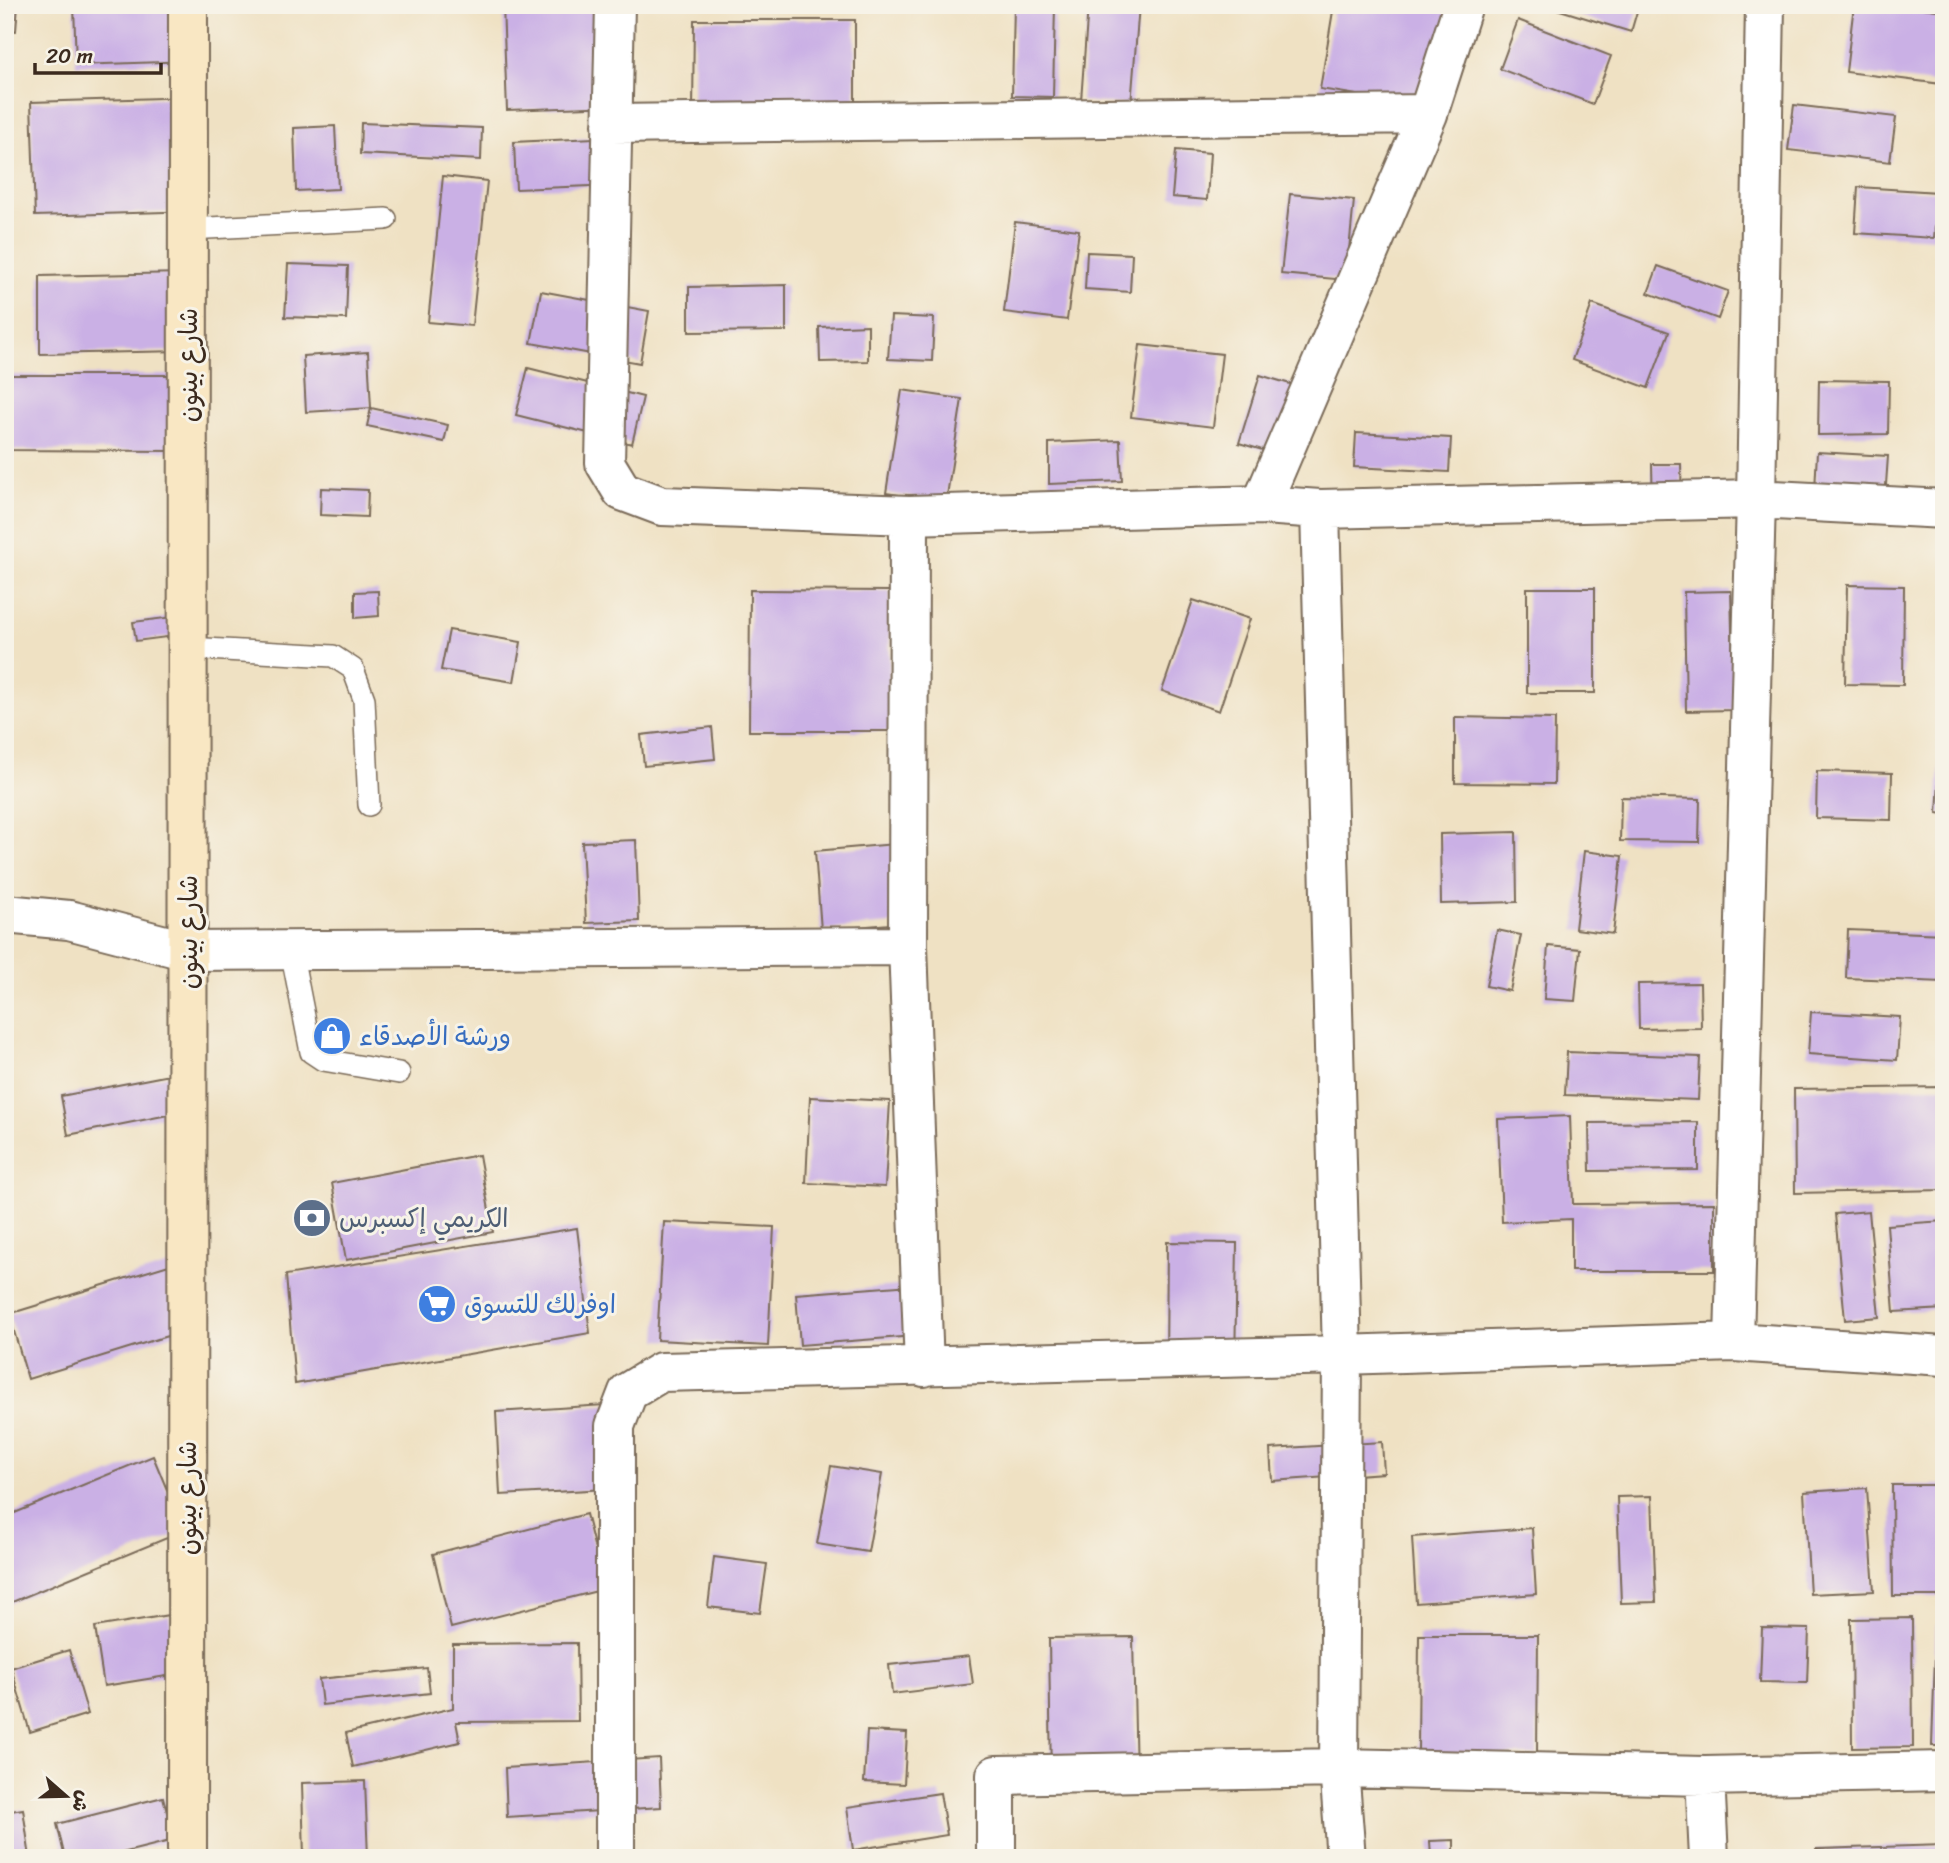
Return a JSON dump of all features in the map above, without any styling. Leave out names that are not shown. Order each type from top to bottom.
[{"type":"street","name":"شارع بينون","points":[[187,1858],[188,5]]},
{"type":"street","points":[[615,5],[606,463],[622,491],[662,506],[909,515],[1261,505],[1320,509],[1756,499],[1944,509]]},
{"type":"street","points":[[1261,505],[1428,114],[1463,5]]},
{"type":"street","points":[[1734,1342],[1756,499],[1765,5]]},
{"type":"street","points":[[612,124],[1428,114]]},
{"type":"street","points":[[1320,509],[1342,1355],[1339,1768],[1346,1858]]},
{"type":"street","points":[[909,515],[908,946],[924,1367]]},
{"type":"street","points":[[5,914],[69,920],[188,951],[908,946]]},
{"type":"street","points":[[615,1858],[615,1426],[628,1392],[661,1372],[924,1367],[1734,1342],[1944,1356]]},
{"type":"street","points":[[996,1858],[996,1774],[1339,1768],[1704,1776],[1944,1771]]},
{"type":"street","points":[[1704,1776],[1709,1858]]},
{"type":"lane","points":[[188,229],[386,219]]},
{"type":"lane","points":[[188,648],[333,656],[353,669],[365,699],[369,805]]},
{"type":"lane","points":[[291,950],[311,1052],[323,1060],[399,1073]]},
{"type":"building","points":[[5,5],[18,5],[16,31],[5,30]]},
{"type":"building","points":[[74,5],[190,5],[192,61],[76,65]]},
{"type":"building","points":[[503,5],[612,5],[616,106],[507,110]]},
{"type":"building","points":[[1014,5],[1055,5],[1053,97],[1012,96]]},
{"type":"building","points":[[1088,5],[1139,5],[1131,105],[1081,101]]},
{"type":"building","points":[[1334,5],[1448,5],[1432,107],[1320,89]]},
{"type":"building","points":[[1629,5],[1638,8],[1631,32],[1547,6]]},
{"type":"building","points":[[1854,5],[1900,5],[1944,11],[1942,84],[1846,72]]},
{"type":"building","points":[[694,20],[855,20],[855,111],[693,111]]},
{"type":"building","points":[[1518,20],[1611,56],[1593,104],[1500,69]]},
{"type":"building","points":[[194,97],[197,211],[35,216],[31,102]]},
{"type":"building","points":[[1794,105],[1896,117],[1890,162],[1788,150]]},
{"type":"building","points":[[361,123],[482,128],[481,160],[360,154]]},
{"type":"building","points":[[335,126],[338,189],[296,191],[294,128]]},
{"type":"building","points":[[614,137],[616,185],[516,189],[514,142]]},
{"type":"building","points":[[1176,150],[1210,153],[1207,200],[1172,197]]},
{"type":"building","points":[[443,176],[487,181],[472,326],[428,322]]},
{"type":"building","points":[[1858,187],[1938,192],[1934,238],[1855,233]]},
{"type":"building","points":[[1290,194],[1354,200],[1346,280],[1281,274]]},
{"type":"building","points":[[1015,222],[1079,230],[1067,320],[1004,312]]},
{"type":"building","points":[[1087,252],[1132,254],[1130,292],[1085,289]]},
{"type":"building","points":[[288,264],[348,266],[346,319],[285,317]]},
{"type":"building","points":[[1658,266],[1728,291],[1718,319],[1648,293]]},
{"type":"building","points":[[183,273],[183,351],[40,354],[40,276]]},
{"type":"building","points":[[786,285],[786,331],[689,332],[689,287]]},
{"type":"building","points":[[541,291],[649,311],[640,363],[531,343]]},
{"type":"building","points":[[1592,304],[1669,332],[1648,388],[1572,360]]},
{"type":"building","points":[[891,316],[934,318],[932,361],[888,359]]},
{"type":"building","points":[[868,325],[868,361],[820,362],[819,327]]},
{"type":"building","points":[[1140,345],[1222,354],[1213,427],[1131,417]]},
{"type":"building","points":[[368,352],[371,408],[306,412],[303,356]]},
{"type":"building","points":[[528,368],[643,397],[632,444],[516,415]]},
{"type":"building","points":[[5,375],[175,375],[174,451],[5,450]]},
{"type":"building","points":[[1260,375],[1307,389],[1286,457],[1239,443]]},
{"type":"building","points":[[1819,380],[1889,381],[1888,434],[1818,435]]},
{"type":"building","points":[[902,390],[962,399],[946,502],[886,493]]},
{"type":"building","points":[[371,408],[448,425],[444,442],[367,426]]},
{"type":"building","points":[[1356,433],[1451,438],[1449,472],[1354,467]]},
{"type":"building","points":[[1120,440],[1122,481],[1049,484],[1049,443]]},
{"type":"building","points":[[1817,452],[1888,456],[1884,513],[1814,509]]},
{"type":"building","points":[[1652,464],[1681,464],[1682,509],[1653,510]]},
{"type":"building","points":[[321,488],[368,490],[367,517],[320,515]]},
{"type":"building","points":[[1847,585],[1904,586],[1903,685],[1845,684]]},
{"type":"building","points":[[1527,588],[1595,588],[1595,693],[1527,693]]},
{"type":"building","points":[[750,590],[890,591],[889,731],[749,731]]},
{"type":"building","points":[[378,591],[379,616],[355,618],[355,592]]},
{"type":"building","points":[[1731,591],[1734,710],[1686,711],[1684,592]]},
{"type":"building","points":[[1193,600],[1250,619],[1219,711],[1162,691]]},
{"type":"building","points":[[173,617],[175,636],[136,641],[133,622]]},
{"type":"building","points":[[449,630],[521,642],[514,682],[441,670]]},
{"type":"building","points":[[1455,717],[1555,719],[1554,784],[1455,783]]},
{"type":"building","points":[[712,727],[715,759],[644,766],[641,735]]},
{"type":"building","points":[[1940,766],[1944,766],[1944,814],[1937,813]]},
{"type":"building","points":[[1817,771],[1892,773],[1891,820],[1816,818]]},
{"type":"building","points":[[1621,797],[1700,799],[1699,842],[1620,841]]},
{"type":"building","points":[[1516,832],[1517,902],[1441,904],[1440,834]]},
{"type":"building","points":[[636,840],[639,921],[586,923],[582,842]]},
{"type":"building","points":[[918,842],[925,921],[821,930],[815,851]]},
{"type":"building","points":[[1584,851],[1622,856],[1613,934],[1575,929]]},
{"type":"building","points":[[1497,930],[1521,935],[1510,991],[1486,986]]},
{"type":"building","points":[[1848,930],[1944,934],[1944,982],[1846,978]]},
{"type":"building","points":[[1548,946],[1580,949],[1575,1001],[1544,999]]},
{"type":"building","points":[[1700,983],[1701,1028],[1639,1029],[1638,984]]},
{"type":"building","points":[[1811,1012],[1900,1017],[1897,1060],[1808,1054]]},
{"type":"building","points":[[1567,1052],[1700,1057],[1698,1100],[1565,1095]]},
{"type":"building","points":[[185,1072],[193,1110],[68,1135],[61,1096]]},
{"type":"building","points":[[1944,1087],[1944,1190],[1795,1193],[1794,1089]]},
{"type":"building","points":[[810,1097],[890,1101],[885,1187],[806,1183]]},
{"type":"building","points":[[1570,1116],[1573,1204],[1714,1203],[1714,1271],[1571,1271],[1571,1219],[1502,1222],[1498,1119]]},
{"type":"building","points":[[1698,1122],[1698,1170],[1590,1171],[1589,1123]]},
{"type":"building","points":[[479,1155],[493,1232],[346,1260],[332,1183]]},
{"type":"building","points":[[1869,1211],[1879,1317],[1845,1320],[1835,1214]]},
{"type":"building","points":[[1944,1221],[1944,1309],[1894,1312],[1887,1225]]},
{"type":"building","points":[[664,1222],[774,1227],[768,1346],[657,1340]]},
{"type":"building","name":"اوفرلك للتسوق","points":[[577,1228],[590,1333],[295,1384],[286,1275]]},
{"type":"building","points":[[1167,1242],[1237,1243],[1235,1369],[1166,1368]]},
{"type":"building","points":[[172,1264],[190,1329],[28,1379],[9,1314]]},
{"type":"building","points":[[924,1284],[927,1335],[800,1345],[796,1294]]},
{"type":"building","points":[[620,1404],[624,1488],[500,1495],[496,1412]]},
{"type":"building","points":[[1382,1442],[1384,1473],[1272,1481],[1270,1449]]},
{"type":"building","points":[[153,1456],[184,1531],[5,1605],[5,1517]]},
{"type":"building","points":[[831,1466],[882,1474],[868,1552],[817,1544]]},
{"type":"building","points":[[1892,1485],[1944,1485],[1944,1596],[1893,1596]]},
{"type":"building","points":[[1867,1488],[1874,1591],[1810,1594],[1804,1492]]},
{"type":"building","points":[[1652,1496],[1656,1602],[1621,1603],[1617,1497]]},
{"type":"building","points":[[586,1514],[605,1589],[451,1628],[433,1554]]},
{"type":"building","points":[[1532,1528],[1536,1594],[1416,1603],[1412,1537]]},
{"type":"building","points":[[714,1557],[767,1564],[760,1613],[708,1607]]},
{"type":"building","points":[[169,1615],[179,1674],[104,1686],[95,1627]]},
{"type":"building","points":[[1912,1618],[1913,1747],[1852,1748],[1851,1619]]},
{"type":"building","points":[[1936,1625],[1944,1625],[1944,1746],[1932,1746]]},
{"type":"building","points":[[1762,1628],[1809,1629],[1807,1683],[1760,1682]]},
{"type":"building","points":[[1419,1635],[1538,1635],[1537,1755],[1418,1754]]},
{"type":"building","points":[[1133,1637],[1136,1779],[1051,1780],[1049,1638]]},
{"type":"building","points":[[577,1643],[578,1721],[456,1722],[460,1742],[353,1767],[346,1733],[453,1708],[453,1644]]},
{"type":"building","points":[[69,1650],[88,1714],[30,1732],[11,1668]]},
{"type":"building","points":[[969,1656],[973,1684],[892,1694],[889,1665]]},
{"type":"building","points":[[427,1668],[430,1693],[322,1705],[319,1679]]},
{"type":"building","points":[[867,1731],[907,1733],[904,1784],[864,1782]]},
{"type":"building","points":[[659,1758],[661,1807],[507,1817],[505,1768]]},
{"type":"building","points":[[365,1781],[368,1858],[304,1858],[302,1783]]},
{"type":"building","points":[[940,1793],[947,1835],[853,1850],[847,1807]]},
{"type":"building","points":[[163,1797],[174,1840],[102,1858],[65,1858],[57,1824]]},
{"type":"building","points":[[23,1809],[30,1858],[5,1858],[5,1812]]},
{"type":"building","points":[[1454,1840],[1454,1858],[1431,1858],[1430,1841]]},
{"type":"building","points":[[1944,1845],[1944,1858],[1816,1858],[1816,1849]]},
{"type":"place","name":"ورشة الأصدقاء","points":[[332,1036]]},
{"type":"place","name":"الكريمي إكسبرس","points":[[312,1218]]},
{"type":"place","name":"اوفرلك للتسوق","points":[[437,1304]]}]
